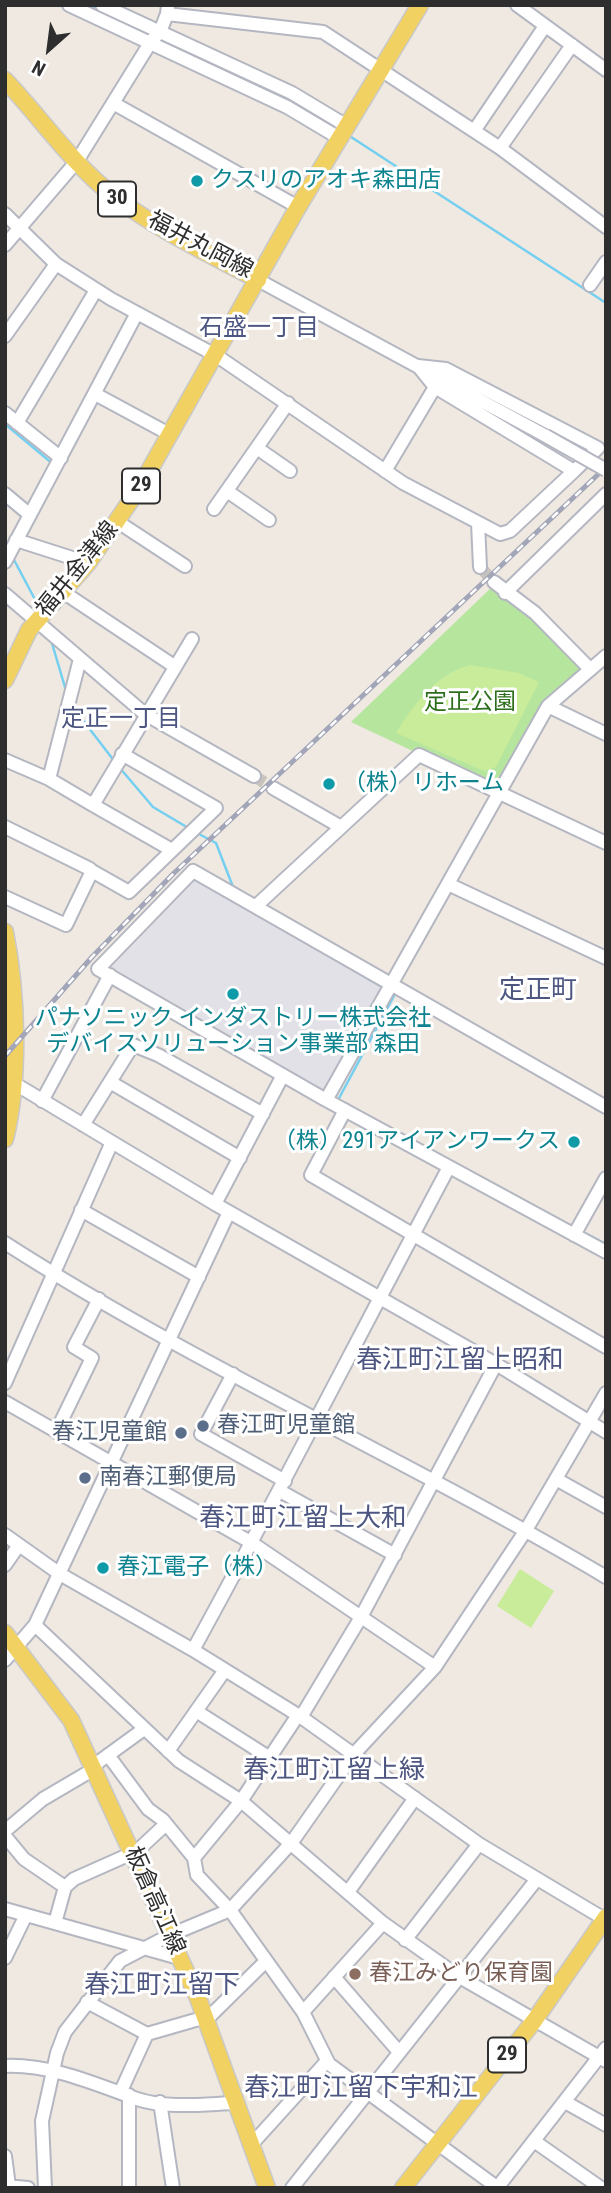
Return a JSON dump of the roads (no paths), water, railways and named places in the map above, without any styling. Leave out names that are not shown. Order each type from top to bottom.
[{"type":"main road","name":"福井丸岡線","points":[[5,80],[77,161],[115,197],[141,215],[258,280],[298,207],[421,5]]},
{"type":"main road","name":"福井金津線","points":[[5,680],[21,642],[118,523],[217,356],[258,280]]},
{"type":"main road","points":[[5,932],[15,1009],[12,1082],[5,1139]]},
{"type":"main road","name":"板倉高江線","points":[[5,1633],[71,1720],[206,2018],[267,2188]]},
{"type":"main road","name":"29","points":[[402,2188],[534,2021],[605,1919]]},
{"type":"street","points":[[69,5],[292,93],[343,132]]},
{"type":"street","points":[[102,5],[155,37]]},
{"type":"street","points":[[517,5],[606,70]]},
{"type":"street","points":[[5,244],[77,161],[155,37],[168,10],[323,32],[500,148],[606,227]]},
{"type":"street","points":[[474,131],[545,26]]},
{"type":"street","points":[[500,148],[572,46]]},
{"type":"street","points":[[113,103],[298,207]]},
{"type":"street","points":[[5,214],[56,264],[96,290],[217,356],[385,471],[478,523],[505,534],[598,448],[446,369],[418,366]]},
{"type":"street","points":[[590,285],[606,262]]},
{"type":"street","points":[[5,336],[56,264]]},
{"type":"street","points":[[258,280],[606,470]]},
{"type":"street","points":[[17,423],[96,290]]},
{"type":"street","points":[[5,562],[97,395],[137,313]]},
{"type":"street","points":[[418,366],[435,387],[574,471]]},
{"type":"street","points":[[385,471],[435,387]]},
{"type":"street","points":[[97,395],[171,435]]},
{"type":"street","points":[[214,509],[288,403]]},
{"type":"street","points":[[5,413],[61,458]]},
{"type":"street","points":[[257,448],[290,471]]},
{"type":"street","points":[[227,491],[270,520]]},
{"type":"street","points":[[5,494],[30,515]]},
{"type":"street","points":[[505,593],[606,494]]},
{"type":"street","points":[[118,523],[185,566]]},
{"type":"street","points":[[478,523],[480,567]]},
{"type":"street","points":[[16,540],[88,563]]},
{"type":"street","points":[[494,582],[505,593],[535,613],[590,669]]},
{"type":"street","points":[[64,592],[174,666]]},
{"type":"street","points":[[5,594],[145,714],[254,776]]},
{"type":"street","points":[[93,805],[192,639]]},
{"type":"street","points":[[326,1100],[548,706],[606,656]]},
{"type":"street","points":[[49,779],[80,659]]},
{"type":"street","points":[[548,706],[606,734]]},
{"type":"street","points":[[5,897],[66,925],[92,871],[129,892],[170,849],[216,808],[122,754]]},
{"type":"street","points":[[256,906],[419,755],[606,843]]},
{"type":"street","points":[[5,760],[49,779],[170,849]]},
{"type":"street","points":[[273,788],[341,827]]},
{"type":"street","points":[[5,827],[90,869]]},
{"type":"street","points":[[606,1107],[193,871],[98,969],[326,1100],[606,1252]]},
{"type":"street","points":[[448,884],[606,958]]},
{"type":"street","points":[[42,1101],[110,975]]},
{"type":"street","points":[[83,1125],[133,1045],[158,1055],[263,1114]]},
{"type":"street","points":[[215,1205],[283,1075]]},
{"type":"street","points":[[12,1082],[215,1205],[496,1364],[606,1432]]},
{"type":"street","points":[[110,1082],[240,1158]]},
{"type":"street","points":[[345,1110],[311,1175],[606,1347]]},
{"type":"street","points":[[5,1383],[112,1142]]},
{"type":"street","points":[[193,1650],[318,1421],[378,1297],[449,1167]]},
{"type":"street","points":[[574,1236],[606,1178]]},
{"type":"street","points":[[81,1210],[199,1277]]},
{"type":"street","points":[[5,1660],[35,1625],[229,1212]]},
{"type":"street","points":[[5,1243],[52,1273],[170,1339],[318,1421],[526,1530],[606,1577]]},
{"type":"street","points":[[56,1432],[92,1358],[74,1347],[99,1299]]},
{"type":"street","points":[[194,1858],[241,1801],[299,1716],[361,1617],[496,1364]]},
{"type":"street","points":[[233,1374],[201,1434],[394,1555]]},
{"type":"street","points":[[45,2188],[42,2121],[59,2044],[87,2002],[120,1961],[170,1935],[230,1910],[292,1842],[353,1755],[435,1667],[526,1530],[606,1393]]},
{"type":"street","points":[[5,1402],[252,1543],[435,1667]]},
{"type":"street","points":[[556,1479],[606,1507]]},
{"type":"street","points":[[5,1535],[60,1574],[193,1650],[299,1716],[479,1843],[605,1919]]},
{"type":"street","points":[[5,1565],[19,1545]]},
{"type":"street","points":[[35,1625],[168,1751],[241,1801],[405,1940],[458,1976],[534,2021],[604,2056],[498,2188],[327,2061],[303,2012],[230,1910],[197,1875],[194,1858],[166,1824],[148,1809],[108,1755]]},
{"type":"street","points":[[168,1751],[225,1670]]},
{"type":"street","points":[[196,1711],[270,1758]]},
{"type":"street","points":[[65,1887],[24,1859],[5,1833],[43,1799],[93,1768],[145,1730]]},
{"type":"street","points":[[348,1892],[415,1798]]},
{"type":"street","points":[[55,1923],[65,1887],[74,1880],[132,1853],[166,1824]]},
{"type":"street","points":[[405,1940],[479,1843]]},
{"type":"street","points":[[292,2188],[537,1879]]},
{"type":"street","points":[[5,1909],[179,1958]]},
{"type":"street","points":[[5,1958],[26,1915]]},
{"type":"street","points":[[303,2012],[383,1923]]},
{"type":"street","points":[[87,2002],[147,2034],[206,2018],[266,1961]]},
{"type":"street","points":[[334,1977],[399,2052]]},
{"type":"street","points":[[129,2188],[125,2093],[147,2034]]},
{"type":"street","points":[[251,2145],[327,2061]]},
{"type":"street","points":[[5,2066],[20,2065],[53,2071],[160,2102],[236,2103]]},
{"type":"street","points":[[160,2102],[173,2188]]},
{"type":"street","points":[[565,2102],[606,2125]]},
{"type":"street","points":[[534,2141],[601,2188]]},
{"type":"street","points":[[5,2156],[7,2186],[28,2188]]},
{"type":"waterway","points":[[88,5],[152,36]]},
{"type":"waterway","points":[[158,38],[275,95]]},
{"type":"waterway","points":[[290,102],[316,114]]},
{"type":"waterway","points":[[327,121],[340,129]]},
{"type":"waterway","points":[[348,135],[606,303]]},
{"type":"waterway","points":[[5,424],[53,464]]},
{"type":"waterway","points":[[38,512],[55,478]]},
{"type":"waterway","points":[[13,558],[39,607]]},
{"type":"waterway","points":[[51,640],[67,694]]},
{"type":"waterway","points":[[72,706],[115,762]]},
{"type":"waterway","points":[[119,767],[153,807],[190,829]]},
{"type":"waterway","points":[[195,832],[216,843],[233,887]]},
{"type":"waterway","points":[[302,940],[384,988]]},
{"type":"waterway","points":[[338,1100],[395,994],[390,992]]},
{"type":"waterway","points":[[492,1183],[575,1228]]},
{"type":"waterway","points":[[581,1231],[606,1244]]},
{"type":"tunnel","points":[[480,567],[494,582]]},
{"type":"tunnel","points":[[254,776],[273,788]]},
{"type":"railway","points":[[5,1056],[92,957],[174,873],[606,467]]},
{"type":"place","name":"クスリのアオキ森田店","points":[[197,181]]},
{"type":"place","name":"（株）リホーム","points":[[329,784]]},
{"type":"place","name":"パナソニック インダストリー株式会社 デバイスソリューション事業部 森田","points":[[233,994]]},
{"type":"place","name":"（株）291アイアンワークス","points":[[574,1142]]},
{"type":"place","name":"春江町児童館","points":[[203,1426]]},
{"type":"place","name":"春江児童館","points":[[181,1433]]},
{"type":"place","name":"南春江郵便局","points":[[85,1478]]},
{"type":"place","name":"春江電子（株）","points":[[103,1568]]},
{"type":"place","name":"春江みどり保育園","points":[[355,1974]]},
{"type":"district","name":"石盛一丁目","points":[[259,329]]},
{"type":"district","name":"定正一丁目","points":[[121,720]]},
{"type":"district","name":"定正町","points":[[538,991]]},
{"type":"district","name":"春江町江留上昭和","points":[[460,1361]]},
{"type":"district","name":"春江町江留上大和","points":[[303,1519]]},
{"type":"district","name":"春江町江留上緑","points":[[334,1771]]},
{"type":"district","name":"春江町江留下","points":[[162,1986]]},
{"type":"district","name":"春江町江留下宇和江","points":[[361,2089]]},
{"type":"park label","name":"定正公園","points":[[470,703]]}]
